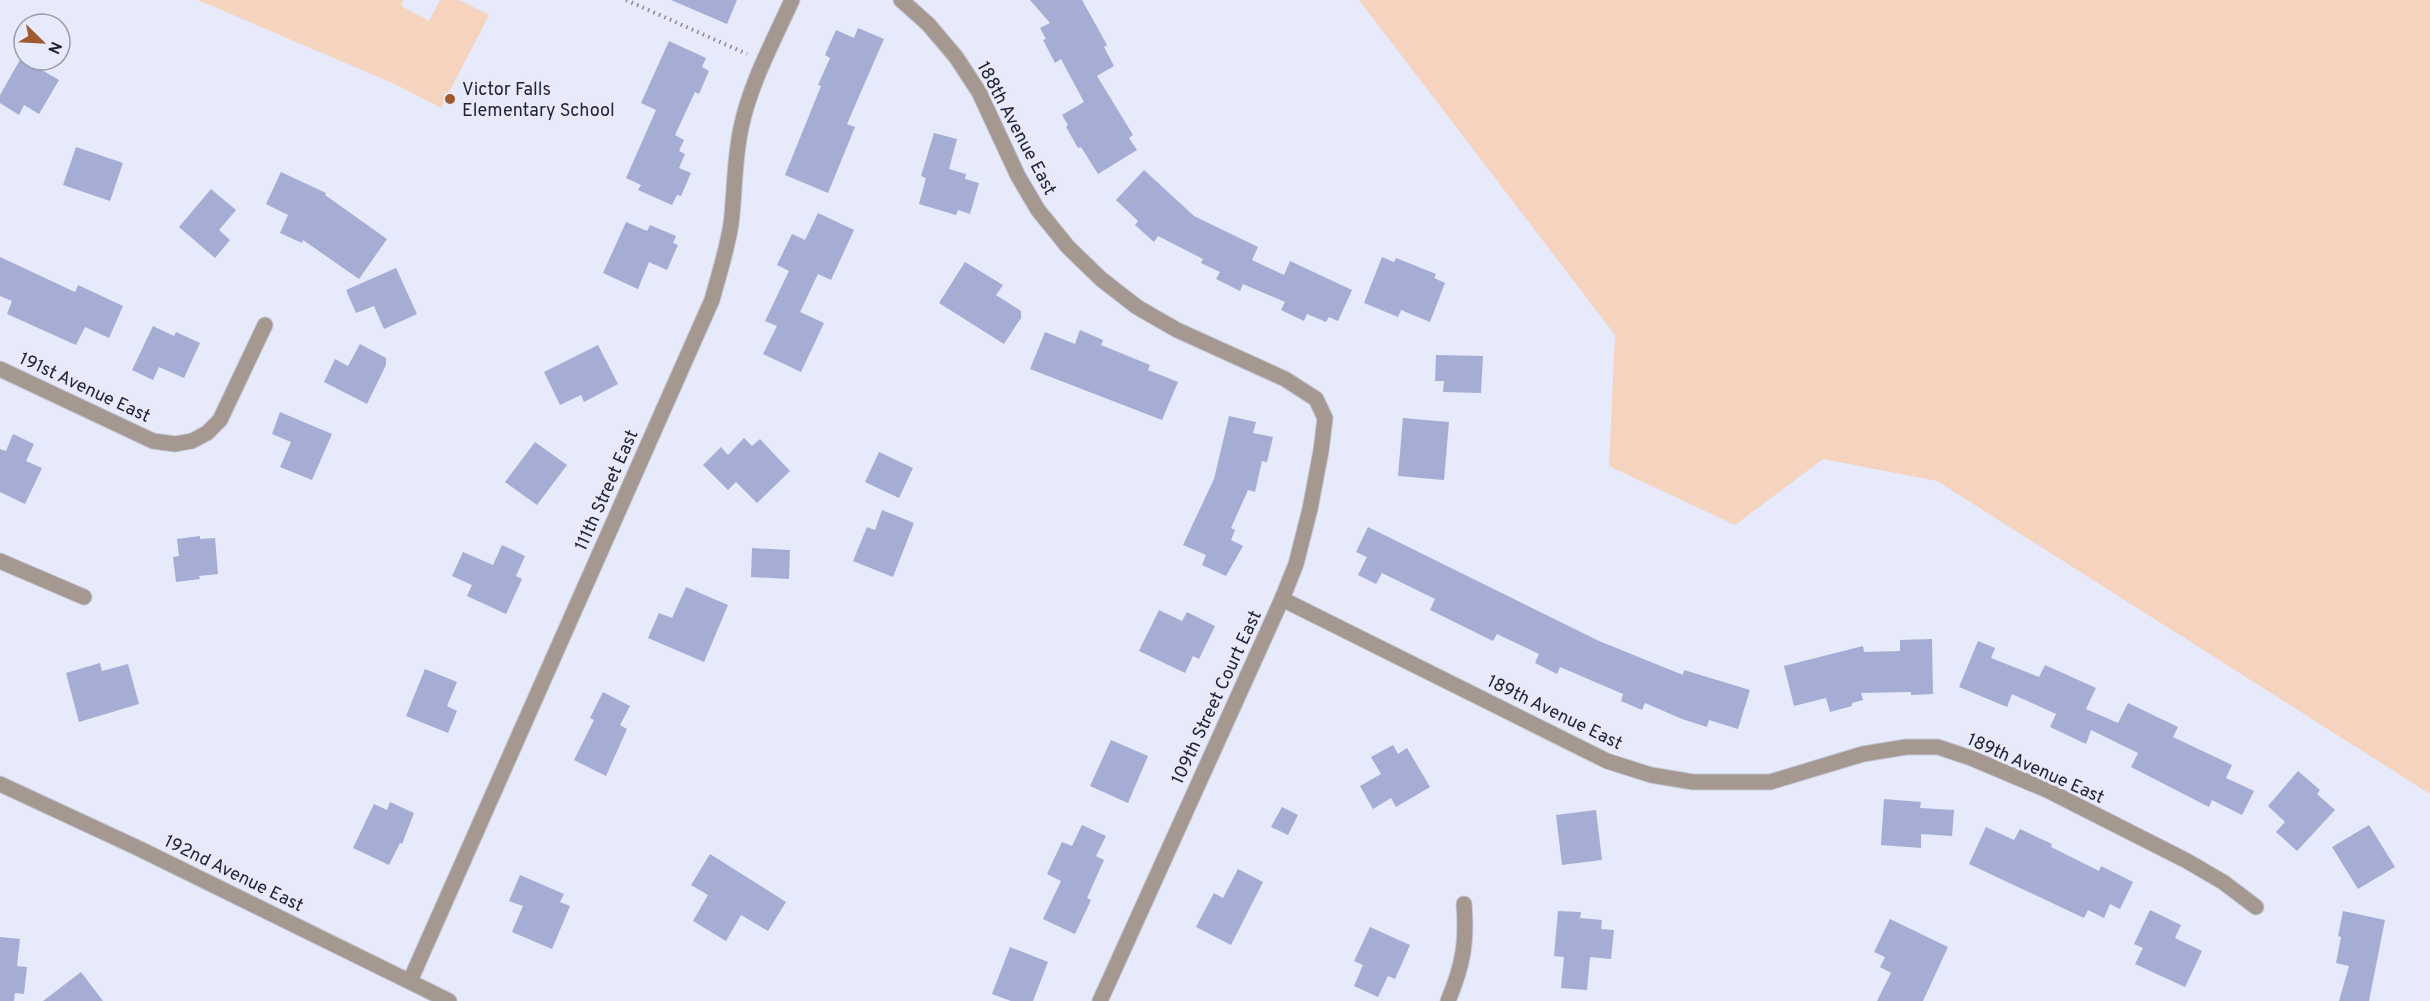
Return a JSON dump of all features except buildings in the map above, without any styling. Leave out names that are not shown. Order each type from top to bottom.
[{"type":"street","name":"111th Street East","points":[[410,981],[712,300],[725,256],[731,222],[735,165],[741,127],[751,94],[792,0]]},
{"type":"street","name":"188th Avenue East","points":[[901,0],[928,24],[956,57],[979,92],[1018,176],[1038,210],[1068,247],[1101,279],[1137,307],[1177,330],[1285,379],[1316,399]]},
{"type":"street","name":"191st Avenue East","points":[[0,369],[153,441],[175,444],[192,441],[207,433],[220,420],[265,325]]},
{"type":"street","name":"109th Street Court East","points":[[1100,1001],[1296,564],[1310,509],[1325,418],[1316,399]]},
{"type":"street","points":[[0,561],[84,597]]},
{"type":"street","name":"189th Avenue East","points":[[1282,599],[1607,761],[1651,775],[1693,782],[1770,782],[1863,754],[1906,747],[1938,747],[1971,758],[2047,790],[2187,861],[2223,882],[2256,907]]},
{"type":"street","name":"192nd Avenue East","points":[[0,784],[140,849],[449,1001]]},
{"type":"street","points":[[1448,1001],[1463,961],[1466,932],[1464,904]]},
{"type":"path","points":[[626,0],[750,55]]},
{"type":"shaded area","points":[[198,0],[403,0],[401,6],[429,21],[440,0],[459,0],[489,15],[441,108],[397,85]]},
{"type":"shaded area","points":[[1359,0],[2430,0],[2430,794],[1937,481],[1823,459],[1735,525],[1609,466],[1615,335]]},
{"type":"place","name":"Victor Falls Elementary School","points":[[450,99]]}]
